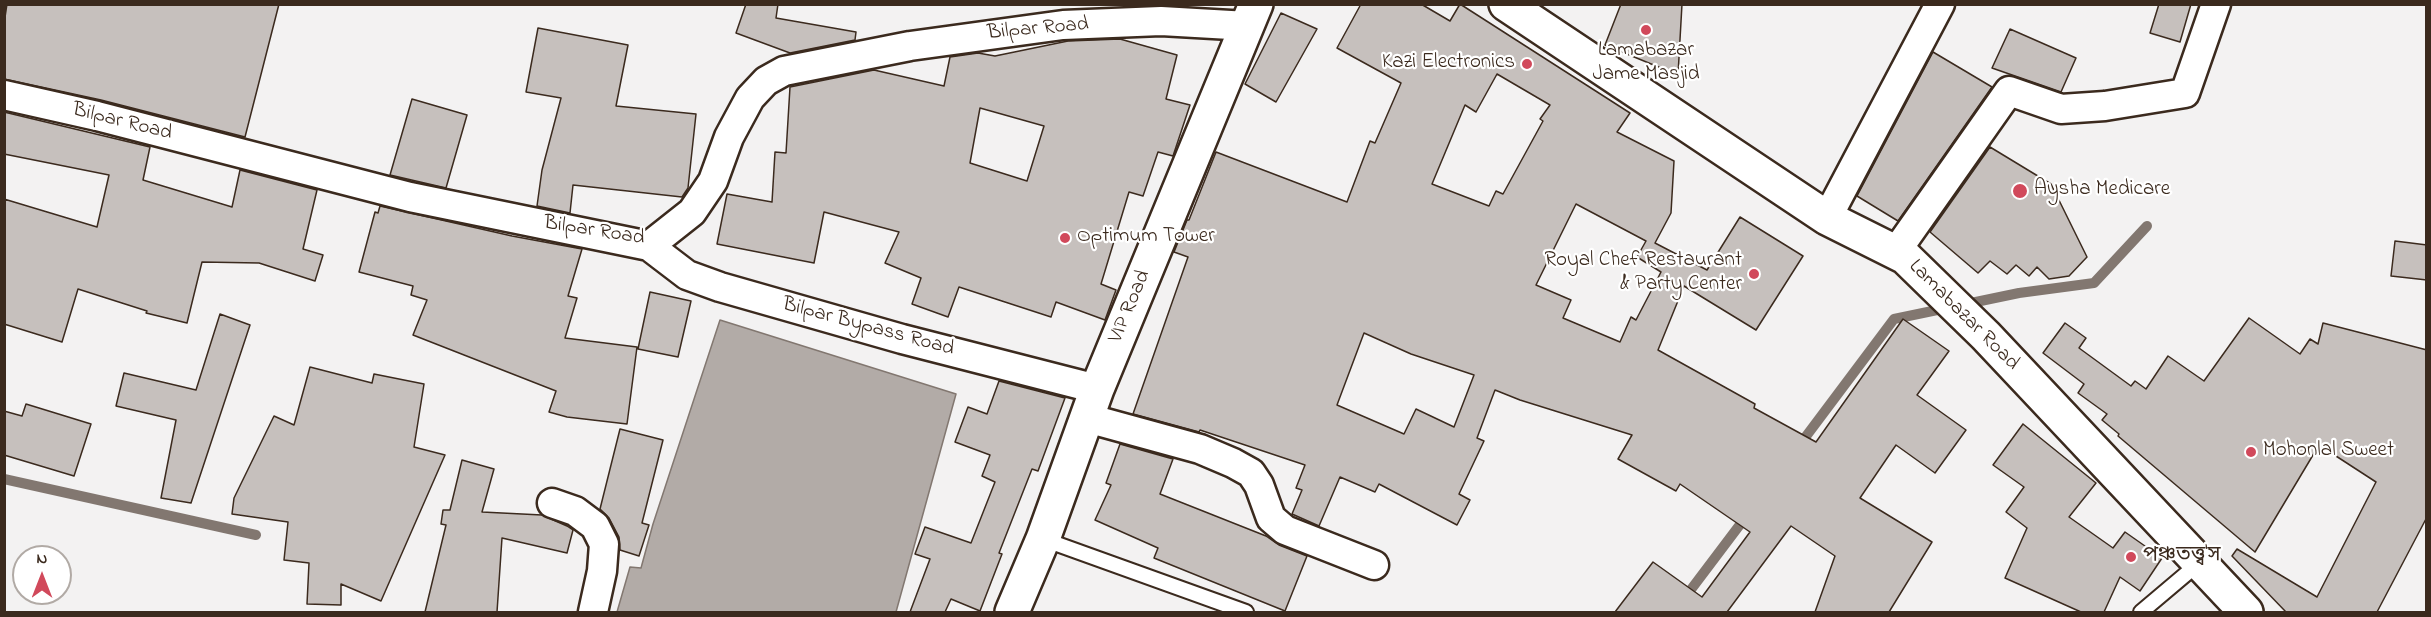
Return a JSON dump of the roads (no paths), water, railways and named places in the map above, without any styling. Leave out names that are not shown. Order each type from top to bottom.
[{"type":"street","name":"Lamabazar Road","points":[[1506,4],[1827,218],[1900,255],[1986,336],[2246,612]]},
{"type":"street","points":[[1827,218],[1940,4]]},
{"type":"street","points":[[1900,255],[2009,91],[2061,109],[2104,106],[2185,93],[2216,4]]},
{"type":"street","name":"Bilpar Road","points":[[4,95],[97,116],[410,197],[649,246],[692,212],[713,181],[729,137],[750,98],[766,81],[784,72],[976,35],[1063,25],[1252,15]]},
{"type":"street","name":"VIP Road","points":[[1012,612],[1042,539],[1092,403],[1252,15]]},
{"type":"street","name":"Bilpar Bypass Road","points":[[649,246],[687,275],[720,287],[903,339],[1092,403],[1233,463],[1251,473],[1259,485],[1271,518],[1285,530],[1374,565]]},
{"type":"street","points":[[552,503],[575,511],[595,526],[604,544],[602,571],[593,612]]},
{"type":"lane","points":[[1042,539],[1246,612]]},
{"type":"lane","points":[[2141,612],[2199,563]]},
{"type":"waterway","points":[[1798,447],[1894,319],[2019,293],[2094,283],[2147,226]]},
{"type":"waterway","points":[[4,479],[256,535]]},
{"type":"waterway","points":[[1674,612],[1748,514]]},
{"type":"place","name":"Lamabazar Jame Masjid","points":[[1646,30]]},
{"type":"place","name":"Kazi Electronics","points":[[1527,64]]},
{"type":"place","name":"Aysha Medicare","points":[[2020,191]]},
{"type":"place","name":"Optimum Tower","points":[[1065,238]]},
{"type":"place","name":"Royal Chef Restaurant & Party Center","points":[[1754,274]]},
{"type":"place","name":"Mohonlal Sweet","points":[[2251,452]]},
{"type":"place","name":"পঞ্চতত্ত্ব'স","points":[[2131,557]]}]
